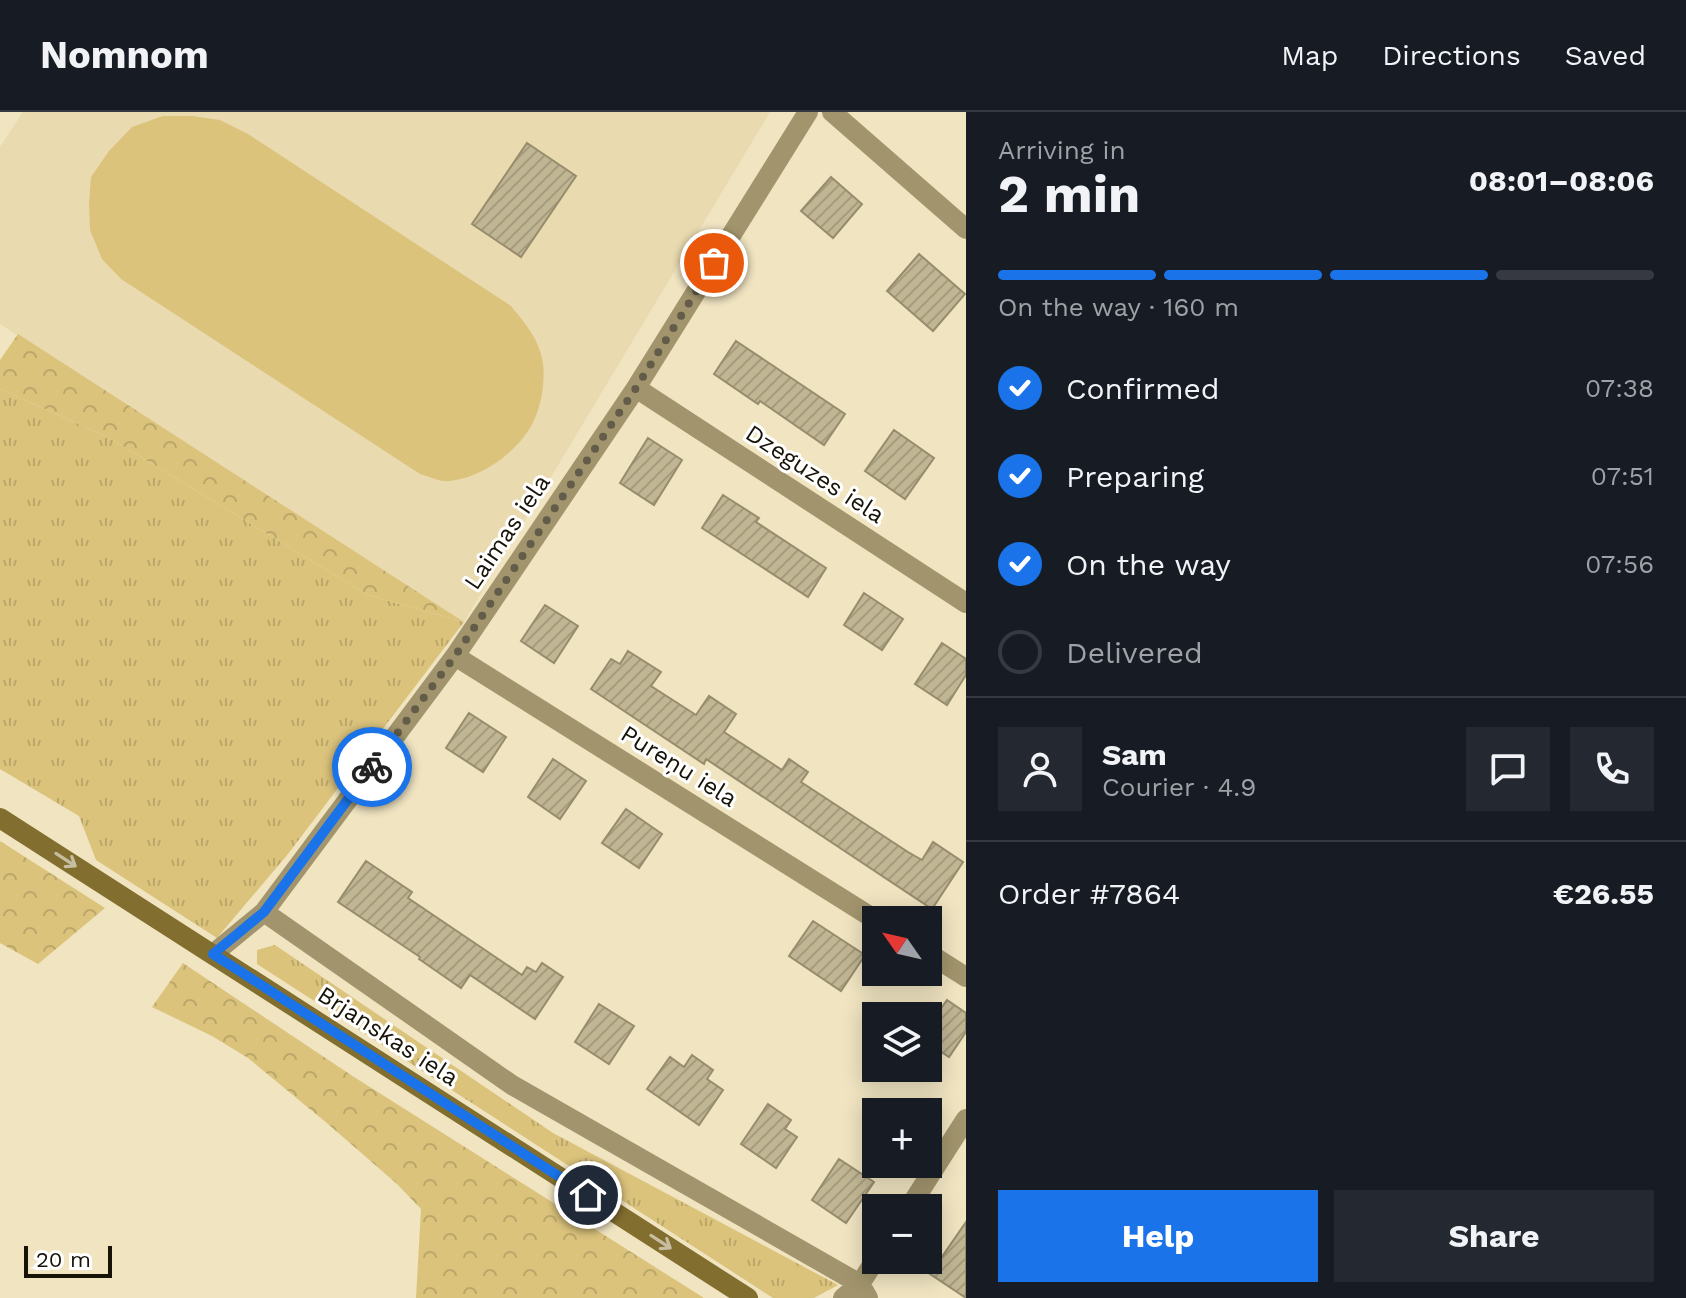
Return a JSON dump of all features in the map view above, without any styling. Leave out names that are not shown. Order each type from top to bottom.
[{"type":"main road","name":"Brjanskas iela","points":[[0,818],[748,1298]]},
{"type":"street","name":"Laimas iela","points":[[213,954],[264,912],[455,656],[636,388],[808,112]]},
{"type":"street","points":[[832,112],[966,229]]},
{"type":"street","name":"Dzeguzes iela","points":[[636,388],[966,603]]},
{"type":"street","name":"Pureņu iela","points":[[455,656],[862,911]]},
{"type":"street","points":[[264,912],[512,1085],[864,1291]]},
{"type":"street","points":[[942,962],[966,977]]},
{"type":"street","points":[[918,1194],[966,1119]]},
{"type":"street","points":[[843,1298],[864,1291]]},
{"type":"shaded area","points":[[23,112],[770,112],[464,622],[0,324],[0,147]]},
{"type":"green space","points":[[163,116],[220,120],[248,134],[511,306],[535,340],[544,371],[537,412],[520,441],[497,462],[470,476],[443,481],[420,474],[121,279],[102,259],[90,230],[91,177],[109,151],[132,127]]},
{"type":"green space","points":[[18,334],[464,622],[368,595],[108,437],[0,389],[0,360]]},
{"type":"green space","points":[[0,389],[108,437],[368,595],[464,622],[288,854],[217,938],[96,860],[79,816],[0,769]]},
{"type":"green space","points":[[0,841],[105,908],[38,964],[0,943]]},
{"type":"green space","points":[[275,945],[553,1133],[838,1285],[814,1298],[773,1298],[257,964],[257,950]]},
{"type":"green space","points":[[183,963],[354,1077],[704,1298],[416,1298],[421,1209],[397,1184],[248,1058],[212,1036],[152,1007]]},
{"type":"building","points":[[527,143],[576,176],[521,257],[472,224]]},
{"type":"building","points":[[831,177],[862,204],[833,238],[801,211]]},
{"type":"building","points":[[919,254],[965,294],[933,331],[887,291]]},
{"type":"building","points":[[736,341],[845,414],[824,445],[714,374]]},
{"type":"building","points":[[894,430],[934,458],[905,499],[865,471]]},
{"type":"building","points":[[648,438],[682,460],[654,505],[620,483]]},
{"type":"building","points":[[723,495],[759,518],[756,522],[826,568],[808,597],[702,528]]},
{"type":"building","points":[[864,593],[903,619],[882,650],[844,625]]},
{"type":"building","points":[[545,605],[578,626],[554,663],[521,641]]},
{"type":"building","points":[[942,643],[966,659],[966,675],[947,705],[915,684]]},
{"type":"building","points":[[628,651],[661,672],[651,686],[696,715],[709,696],[736,714],[724,732],[782,770],[789,759],[808,772],[801,782],[908,852],[922,860],[933,842],[963,862],[934,906],[927,906],[706,759],[704,764],[591,689],[611,659],[620,664]]},
{"type":"building","points":[[469,713],[506,737],[483,772],[446,748]]},
{"type":"building","points":[[553,759],[586,781],[560,819],[528,797]]},
{"type":"building","points":[[626,809],[662,834],[639,868],[602,843]]},
{"type":"building","points":[[366,861],[412,892],[408,898],[522,975],[527,967],[536,972],[542,963],[563,977],[535,1019],[470,975],[461,988],[338,902]]},
{"type":"building","points":[[813,921],[862,953],[862,960],[841,991],[789,956]]},
{"type":"building","points":[[947,1000],[966,1013],[966,1032],[949,1057],[942,1052],[942,1007]]},
{"type":"building","points":[[599,1004],[634,1026],[609,1064],[575,1042]]},
{"type":"building","points":[[692,1055],[713,1070],[707,1079],[723,1090],[699,1125],[647,1089],[670,1057],[684,1067]]},
{"type":"building","points":[[768,1104],[791,1120],[785,1129],[797,1137],[776,1168],[741,1144]]},
{"type":"building","points":[[839,1159],[862,1174],[862,1178],[874,1182],[866,1194],[862,1194],[862,1200],[846,1223],[812,1200]]},
{"type":"building","points":[[966,1222],[966,1298],[930,1274],[942,1274],[942,1257]]},
{"type":"way so far","points":[[372,767],[455,656],[636,388],[714,263]]},
{"type":"route","points":[[372,767],[264,912],[213,954],[588,1195]]}]
